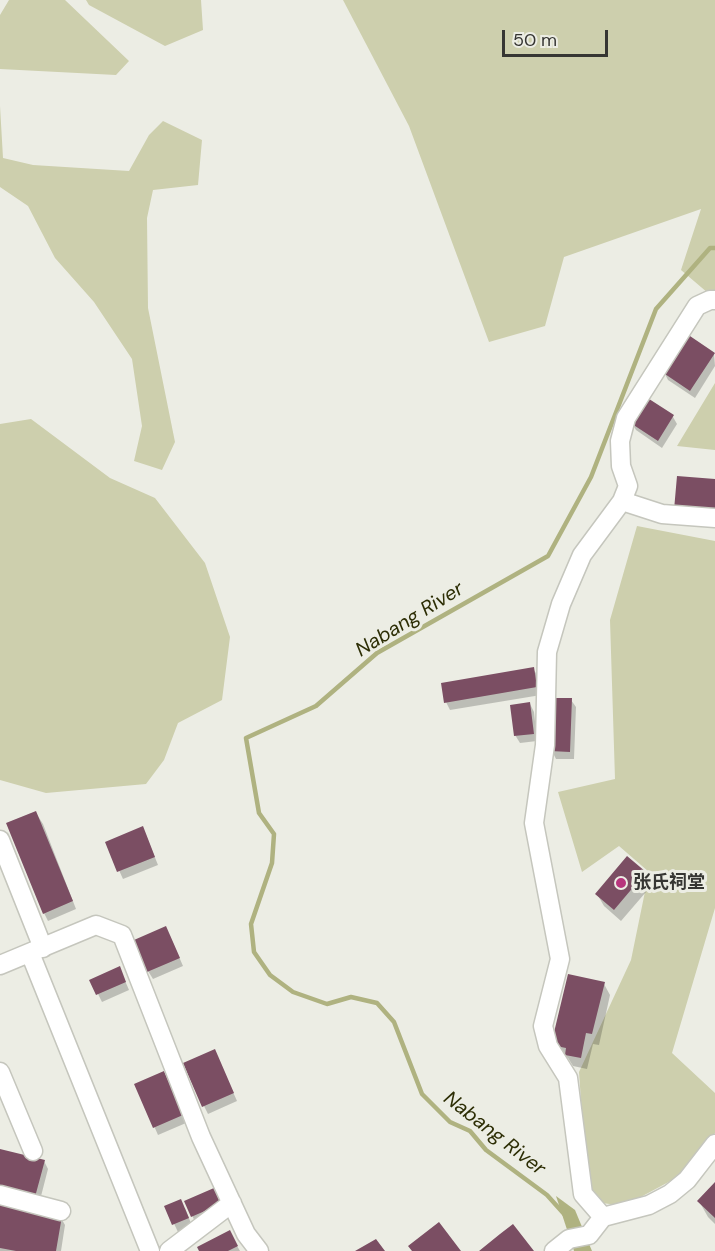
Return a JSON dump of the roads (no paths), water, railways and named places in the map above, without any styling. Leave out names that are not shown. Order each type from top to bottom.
[{"type":"street","points":[[603,1216],[584,1194],[568,1078],[548,1046],[543,1026],[560,959],[534,823],[545,745],[548,652],[561,604],[582,555],[622,501],[628,486],[621,466],[620,441],[626,418],[697,306],[715,300]]},
{"type":"street","points":[[622,501],[662,514],[715,518]]},
{"type":"street","points":[[0,840],[37,950],[150,1251]]},
{"type":"street","points":[[0,966],[96,926],[122,935],[201,1137],[246,1234],[259,1251]]},
{"type":"street","points":[[0,1072],[33,1151]]},
{"type":"street","points":[[554,1251],[569,1239],[589,1235],[603,1216],[649,1205],[670,1194],[687,1180],[715,1144]]},
{"type":"street","points":[[0,1195],[61,1211]]},
{"type":"street","points":[[169,1251],[232,1203]]},
{"type":"waterway","name":"Nabang River","points":[[565,1215],[547,1195],[486,1150],[470,1131],[450,1122],[422,1094],[394,1022],[377,1003],[351,997],[327,1004],[293,992],[270,975],[254,952],[251,924],[272,863],[274,834],[259,813],[246,738],[316,706],[377,653],[548,556],[591,477],[656,309],[710,248],[715,248]]},
{"type":"place","name":"张氏祠堂","points":[[621,883]]}]
